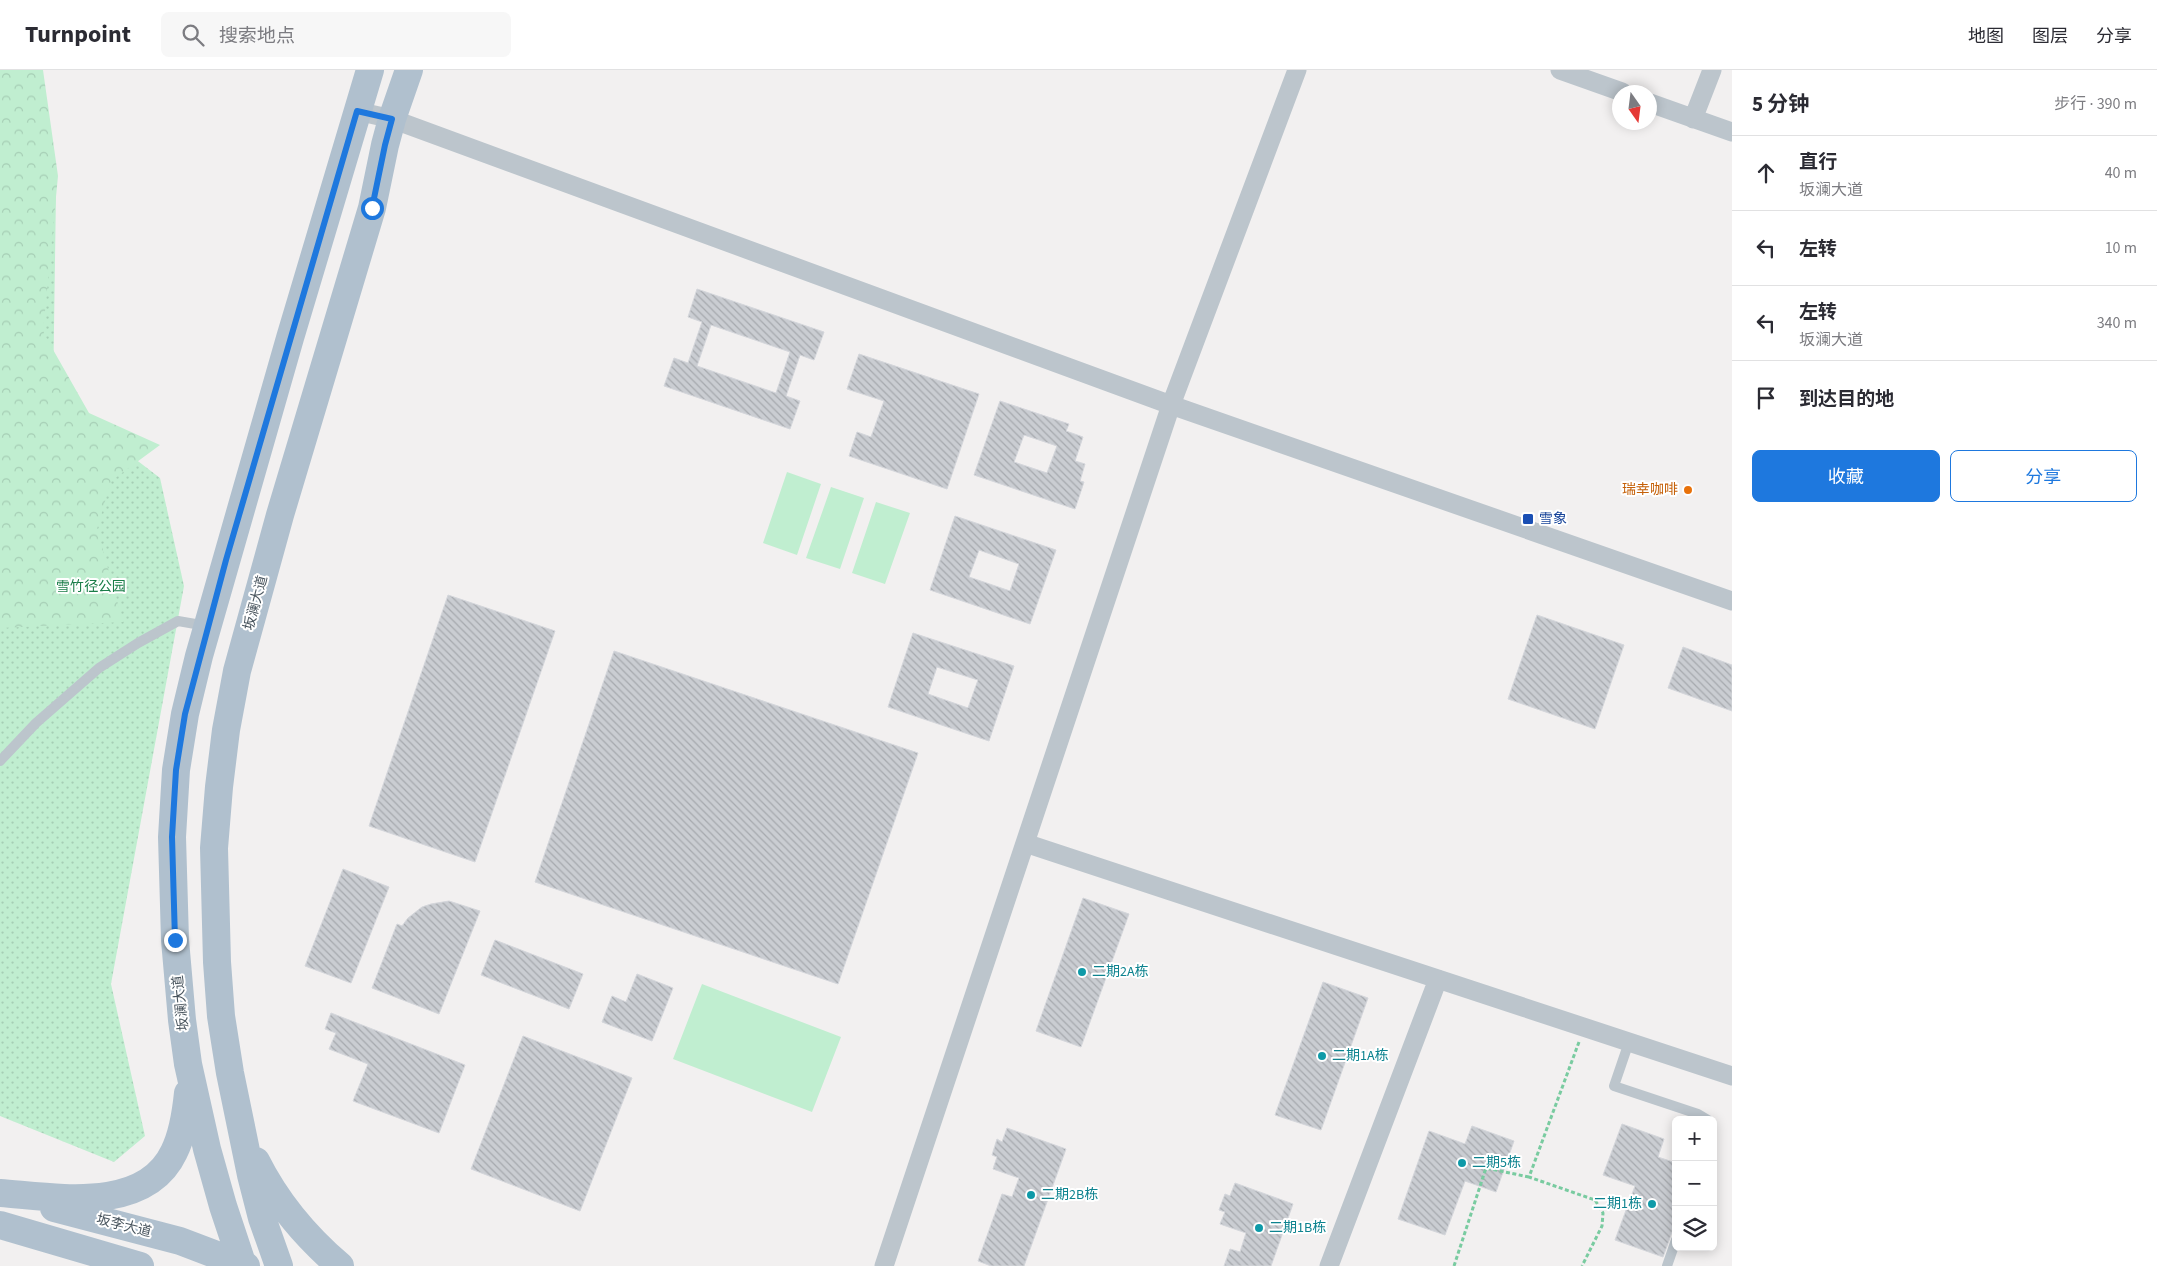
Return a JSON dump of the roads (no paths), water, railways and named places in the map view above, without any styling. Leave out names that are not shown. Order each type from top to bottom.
[{"type":"main road","name":"坂澜大道","points":[[244,1266],[223,1206],[207,1148],[188,1064],[176,959],[172,837],[176,770],[185,714],[208,626],[370,70]]},
{"type":"main road","name":"坂澜大道","points":[[279,1266],[262,1218],[241,1125],[221,1016],[217,962],[214,848],[226,730],[237,672],[254,608],[372,208],[392,119],[409,70]]},
{"type":"main road","points":[[0,1193],[77,1199],[112,1196],[142,1186],[160,1172],[174,1153],[182,1131],[186,1109],[188,1064]]},
{"type":"main road","points":[[241,1125],[259,1166],[286,1208],[310,1237],[340,1266]]},
{"type":"main road","name":"坂李大道","points":[[0,1193],[180,1241],[244,1266]]},
{"type":"main road","points":[[0,1225],[140,1266]]},
{"type":"main road","points":[[33,1235],[107,1266]]},
{"type":"street","points":[[884,1266],[1171,405],[1297,70]]},
{"type":"street","points":[[1560,70],[1612,88]]},
{"type":"street","points":[[1693,118],[1712,70]]},
{"type":"street","points":[[1657,105],[1732,132]]},
{"type":"street","points":[[357,111],[392,119],[1171,405],[1732,601]]},
{"type":"street","points":[[1025,842],[1732,1076]]},
{"type":"street","points":[[1328,1266],[1438,979]]},
{"type":"lane","points":[[0,761],[36,724],[99,668],[138,642],[178,621],[208,626]]},
{"type":"lane","points":[[1629,1042],[1614,1086],[1701,1116]]},
{"type":"lane","points":[[1667,1266],[1672,1251]]},
{"type":"place","name":"瑞幸咖啡","points":[[1688,490]]},
{"type":"place","name":"雪象","points":[[1528,519]]},
{"type":"place","name":"二期2A栋","points":[[1082,972]]},
{"type":"place","name":"二期1A栋","points":[[1322,1056]]},
{"type":"place","name":"二期5栋","points":[[1462,1163]]},
{"type":"place","name":"二期2B栋","points":[[1031,1195]]},
{"type":"place","name":"二期1栋","points":[[1652,1204]]},
{"type":"place","name":"二期1B栋","points":[[1259,1228]]},
{"type":"park label","name":"雪竹径公园","points":[[91,587]]}]
